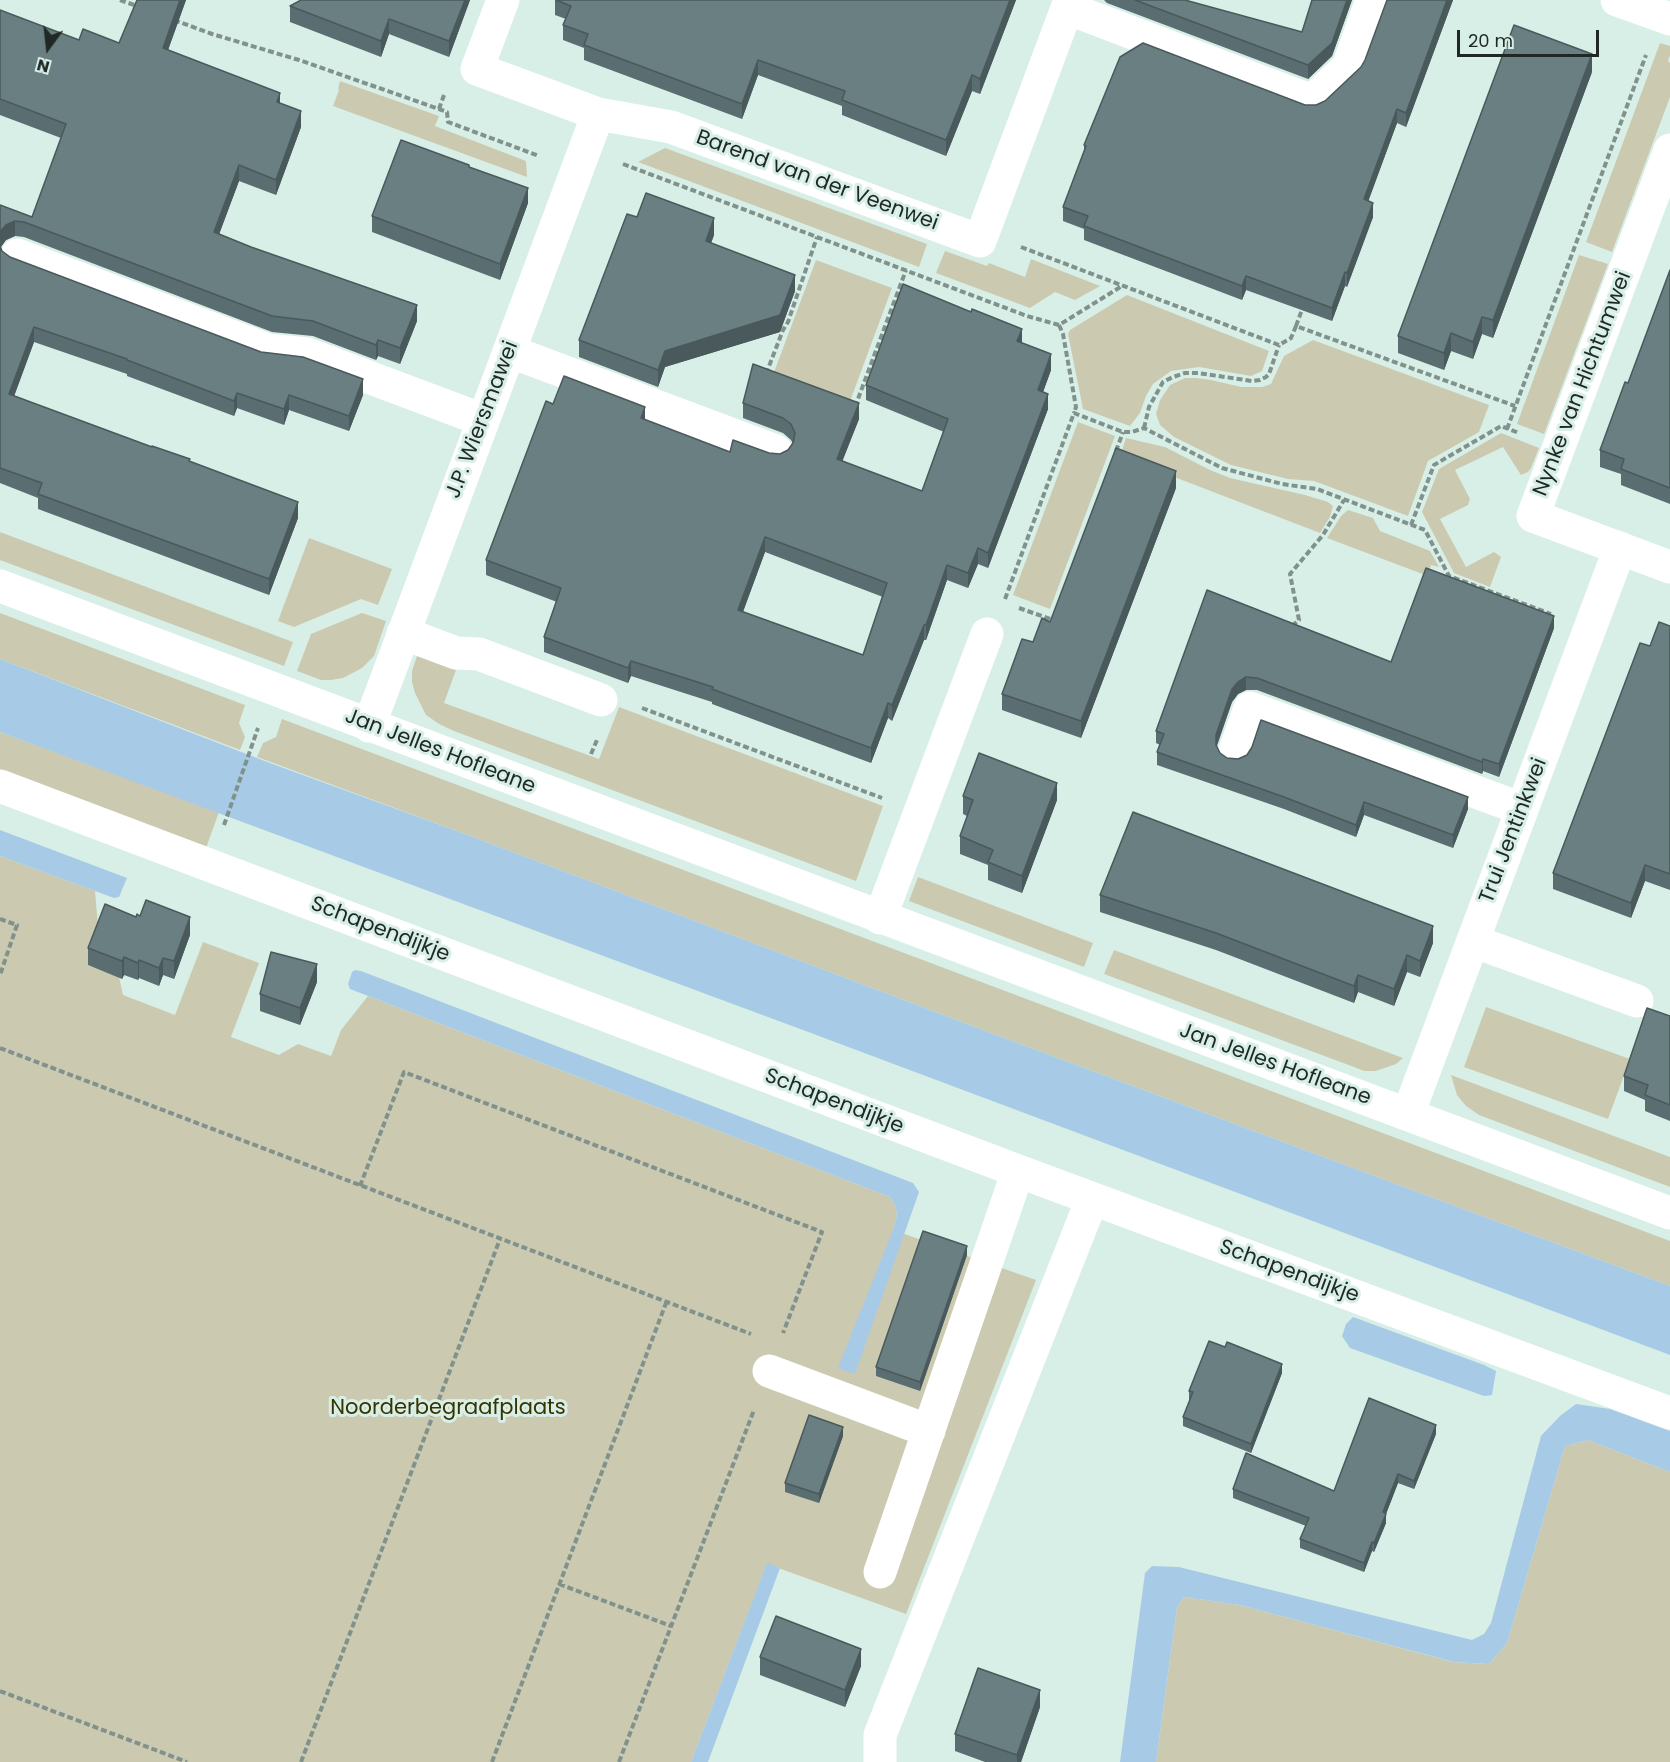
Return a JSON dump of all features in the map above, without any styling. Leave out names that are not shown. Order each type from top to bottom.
[{"type":"street","name":"Barend van der Veenwei","points":[[503,0],[477,69],[598,114],[671,127],[980,241],[984,233]]},
{"type":"street","points":[[984,233],[1069,4],[1312,101],[1348,68],[1372,0]]},
{"type":"street","points":[[1617,0],[1665,17]]},
{"type":"street","name":"J.P. Wiersmawei","points":[[369,726],[598,114]]},
{"type":"street","name":"Nynke van Hichtumwei","points":[[1670,150],[1533,516],[1670,567]]},
{"type":"street","points":[[17,255],[268,350],[306,354],[483,420]]},
{"type":"street","points":[[509,351],[776,451]]},
{"type":"street","name":"Trui Jentinkwei","points":[[1408,1114],[1620,548]]},
{"type":"street","name":"Jan Jelles Hofleane","points":[[0,586],[1670,1214]]},
{"type":"street","points":[[404,633],[456,653],[479,654],[601,700]]},
{"type":"street","points":[[880,918],[987,634]]},
{"type":"street","points":[[1234,753],[1250,708],[1522,809]]},
{"type":"street","name":"Schapendijkje","points":[[0,786],[1018,1172],[1670,1413]]},
{"type":"street","points":[[1473,941],[1637,1001]]},
{"type":"street","points":[[880,1572],[1018,1172]]},
{"type":"street","points":[[880,1762],[880,1735],[1092,1199]]},
{"type":"street","points":[[774,1358],[929,1431]]},
{"type":"path","points":[[120,0],[140,8]]},
{"type":"path","points":[[1507,429],[1665,17]]},
{"type":"path","points":[[171,19],[299,60],[439,109],[447,112],[448,122],[580,160],[817,237],[1027,316],[1059,325],[1122,286]]},
{"type":"path","points":[[984,233],[1279,345]]},
{"type":"path","points":[[765,378],[788,322],[817,237]]},
{"type":"path","points":[[854,412],[906,270]]},
{"type":"path","points":[[1144,428],[1149,407],[1163,382],[1173,377],[1198,373],[1252,381],[1266,377],[1279,345],[1291,339],[1304,304]]},
{"type":"path","points":[[1004,602],[1076,407],[1063,334],[1059,325]]},
{"type":"path","points":[[1296,326],[1515,406]]},
{"type":"path","points":[[1074,413],[1123,432],[1144,428],[1222,468],[1282,484],[1317,489],[1425,530],[1449,576],[1590,629]]},
{"type":"path","points":[[1411,525],[1434,465],[1500,426]]},
{"type":"path","points":[[1114,454],[1123,432]]},
{"type":"path","points":[[1287,630],[1299,620],[1290,574],[1323,535],[1344,500]]},
{"type":"path","points":[[1014,606],[1053,620],[1057,609]]},
{"type":"path","points":[[601,700],[621,700],[883,798]]},
{"type":"path","points":[[222,832],[254,739]]},
{"type":"path","points":[[0,919],[17,926],[0,975]]},
{"type":"path","points":[[0,1048],[666,1302],[774,1358]]},
{"type":"path","points":[[360,1186],[404,1072],[822,1232],[619,1762]]},
{"type":"path","points":[[301,1762],[500,1239]]},
{"type":"path","points":[[492,1762],[666,1302]]},
{"type":"path","points":[[559,1584],[671,1626]]},
{"type":"path","points":[[0,1691],[187,1762]]},
{"type":"green space","points":[[1660,43],[1670,46],[1668,61],[1670,63],[1670,97],[1612,252],[1586,242]]},
{"type":"green space","points":[[340,81],[439,116],[435,126],[526,161],[527,177],[333,106]]},
{"type":"green space","points":[[665,148],[927,244],[919,267],[638,162]]},
{"type":"green space","points":[[945,251],[987,266],[989,263],[1025,277],[1031,259],[1100,286],[1075,300],[1055,292],[1030,308],[936,273]]},
{"type":"green space","points":[[1579,255],[1608,264],[1544,434],[1517,424]]},
{"type":"green space","points":[[816,260],[892,288],[849,404],[773,375]]},
{"type":"green space","points":[[1127,295],[1269,351],[1262,371],[1251,376],[1199,367],[1171,371],[1153,384],[1140,413],[1130,426],[1083,409],[1068,334],[1070,330]]},
{"type":"green space","points":[[1313,340],[1489,405],[1479,432],[1428,461],[1408,516],[1314,481],[1288,479],[1231,465],[1174,437],[1160,425],[1156,414],[1160,400],[1170,385],[1185,378],[1196,378],[1241,387],[1262,387],[1271,384],[1284,356]]},
{"type":"green space","points":[[1078,422],[1115,436],[1050,609],[1013,595]]},
{"type":"green space","points":[[1501,433],[1539,448],[1531,468],[1521,475],[1503,447],[1455,470],[1470,499],[1468,505],[1440,519],[1466,567],[1494,552],[1501,557],[1490,587],[1454,573],[1422,512],[1439,469]]},
{"type":"green space","points":[[1126,438],[1165,447],[1230,478],[1328,502],[1333,506],[1330,517],[1320,533],[1156,470],[1118,462]]},
{"type":"green space","points":[[1348,510],[1373,518],[1380,531],[1430,551],[1439,567],[1431,565],[1428,576],[1327,538],[1341,516]]},
{"type":"green space","points":[[0,532],[293,642],[284,666],[0,560]]},
{"type":"green space","points":[[309,538],[392,569],[378,605],[361,599],[294,627],[278,621]]},
{"type":"green space","points":[[0,613],[245,705],[239,723],[245,737],[240,750],[0,659]]},
{"type":"green space","points":[[362,613],[386,621],[374,656],[362,668],[343,678],[331,680],[321,680],[297,671],[311,634]]},
{"type":"green space","points":[[417,656],[456,670],[444,703],[599,759],[619,707],[883,806],[856,881],[439,724],[426,715],[415,693],[412,671]]},
{"type":"green space","points":[[282,719],[1670,1241],[1670,1286],[257,757],[263,743],[276,737]]},
{"type":"green space","points":[[0,732],[219,812],[205,851],[0,773]]},
{"type":"green space","name":"Noorderbegraafplaats","points":[[0,856],[95,891],[99,938],[88,965],[119,977],[123,995],[175,1015],[203,942],[259,963],[231,1037],[279,1055],[298,1044],[331,1056],[341,1030],[368,996],[890,1197],[897,1215],[893,1230],[1036,1280],[906,1614],[767,1564],[691,1762],[0,1762]]},
{"type":"green space","points":[[918,877],[1093,943],[1084,967],[909,901]]},
{"type":"green space","points":[[1114,950],[1403,1058],[1396,1064],[1376,1071],[1364,1071],[1104,974]]},
{"type":"green space","points":[[1486,1007],[1630,1059],[1608,1119],[1464,1067]]},
{"type":"green space","points":[[1451,1075],[1670,1157],[1670,1187],[1479,1115],[1466,1106],[1457,1095]]},
{"type":"green space","points":[[1588,1440],[1670,1472],[1670,1762],[1156,1762],[1177,1607],[1184,1597],[1240,1605],[1453,1662],[1489,1664],[1507,1643],[1565,1446]]},
{"type":"water","points":[[0,659],[270,763],[1670,1286],[1670,1355],[0,732]]},
{"type":"water","points":[[0,830],[127,878],[119,897],[114,898],[0,856]]},
{"type":"water","points":[[355,970],[913,1183],[919,1192],[855,1374],[838,1368],[893,1230],[897,1215],[890,1197],[350,989],[348,984]]},
{"type":"water","points":[[1353,1317],[1496,1371],[1492,1395],[1484,1396],[1350,1348],[1342,1336],[1346,1324]]},
{"type":"water","points":[[1576,1404],[1610,1409],[1670,1431],[1670,1472],[1588,1440],[1565,1446],[1507,1643],[1489,1664],[1454,1662],[1240,1605],[1184,1597],[1177,1607],[1156,1762],[1120,1762],[1145,1573],[1152,1566],[1179,1567],[1472,1640],[1484,1634],[1491,1623],[1541,1436],[1560,1416]]},
{"type":"water","points":[[767,1563],[780,1568],[708,1762],[691,1762]]},
{"type":"building","points":[[137,0],[180,0],[163,48],[280,93],[277,102],[301,111],[276,180],[239,165],[214,232],[417,305],[400,348],[378,340],[376,345],[313,321],[272,316],[24,222],[15,221],[6,225],[0,232],[0,205],[32,217],[66,124],[0,99],[0,10],[79,40],[83,29],[119,43]]},
{"type":"building","points":[[301,0],[465,0],[449,41],[389,19],[381,41],[290,6]]},
{"type":"building","points":[[556,0],[1010,0],[980,79],[972,75],[946,140],[842,100],[845,91],[758,60],[742,104],[584,45],[588,34],[563,25],[571,6]]},
{"type":"building","points":[[1135,0],[1185,0],[1302,32],[1312,0],[1347,0],[1332,43],[1308,65]]},
{"type":"building","points":[[1387,0],[1447,0],[1406,113],[1397,109],[1364,199],[1373,203],[1332,308],[1246,276],[1242,286],[1084,226],[1088,216],[1063,207],[1086,146],[1084,145],[1120,57],[1143,43],[1305,105],[1316,105],[1325,101],[1361,67]]},
{"type":"building","points":[[1514,25],[1592,54],[1493,320],[1482,317],[1473,342],[1451,333],[1444,353],[1398,336]]},
{"type":"building","points":[[401,140],[528,188],[500,264],[372,216]]},
{"type":"building","points":[[646,193],[714,218],[706,241],[795,275],[780,315],[665,351],[658,370],[579,340],[627,214],[637,217]]},
{"type":"building","points":[[0,246],[2,251],[10,257],[261,352],[303,357],[363,379],[349,416],[289,395],[284,409],[237,393],[234,401],[127,359],[34,327],[9,394],[190,459],[189,461],[298,502],[269,579],[38,494],[42,483],[0,468]]},
{"type":"building","points":[[1670,270],[1670,488],[1621,469],[1624,459],[1600,450],[1625,382],[1628,383]]},
{"type":"building","points":[[903,284],[971,312],[972,309],[1022,329],[1017,341],[1051,354],[1038,390],[1048,394],[988,553],[978,548],[968,573],[947,565],[926,625],[924,625],[892,705],[888,703],[871,748],[712,689],[713,687],[631,661],[628,668],[544,637],[561,588],[486,560],[546,401],[553,404],[564,376],[645,407],[641,418],[730,452],[733,440],[769,453],[780,454],[788,450],[793,443],[795,433],[791,424],[783,418],[743,403],[753,364],[859,403],[837,459],[922,491],[948,419],[866,385]],"holes":[[[765,537],[887,583],[863,655],[738,610]]]},
{"type":"building","points":[[1116,448],[1176,471],[1081,721],[1002,694],[1022,639],[1033,642],[1042,618],[1050,622]]},
{"type":"building","points":[[1426,568],[1554,616],[1499,764],[1483,759],[1482,762],[1257,678],[1246,677],[1232,689],[1216,735],[1216,745],[1220,753],[1227,758],[1238,759],[1247,755],[1261,720],[1468,797],[1453,835],[1364,802],[1356,825],[1157,752],[1164,734],[1156,731],[1207,590],[1391,662]]},
{"type":"building","points":[[1659,622],[1670,626],[1670,874],[1645,865],[1631,903],[1553,873],[1640,643],[1650,646]]},
{"type":"building","points":[[979,753],[1057,783],[1022,876],[988,862],[993,850],[960,836],[973,800],[963,796]]},
{"type":"building","points":[[1133,812],[1433,926],[1420,961],[1407,955],[1394,989],[1358,975],[1354,986],[1216,933],[1100,895]]},
{"type":"building","points":[[146,900],[190,917],[174,961],[163,958],[159,968],[124,957],[122,961],[88,948],[105,904],[136,917],[137,914],[140,916]]},
{"type":"building","points":[[271,952],[317,964],[300,1008],[260,994]]},
{"type":"building","points":[[1647,1008],[1670,1016],[1670,1105],[1645,1095],[1648,1085],[1624,1076]]},
{"type":"building","points":[[923,1231],[967,1246],[920,1382],[876,1367]]},
{"type":"building","points":[[1209,1341],[1225,1347],[1227,1342],[1282,1364],[1251,1444],[1183,1417],[1193,1392],[1189,1391]]},
{"type":"building","points":[[1369,1398],[1436,1425],[1414,1481],[1398,1474],[1383,1512],[1386,1514],[1364,1563],[1300,1539],[1309,1518],[1233,1489],[1246,1453],[1334,1491]]},
{"type":"building","points":[[809,1415],[843,1427],[819,1494],[785,1483]]},
{"type":"building","points":[[776,1616],[861,1649],[845,1690],[760,1657]]},
{"type":"building","points":[[978,1668],[1040,1690],[1017,1755],[955,1734]]}]
